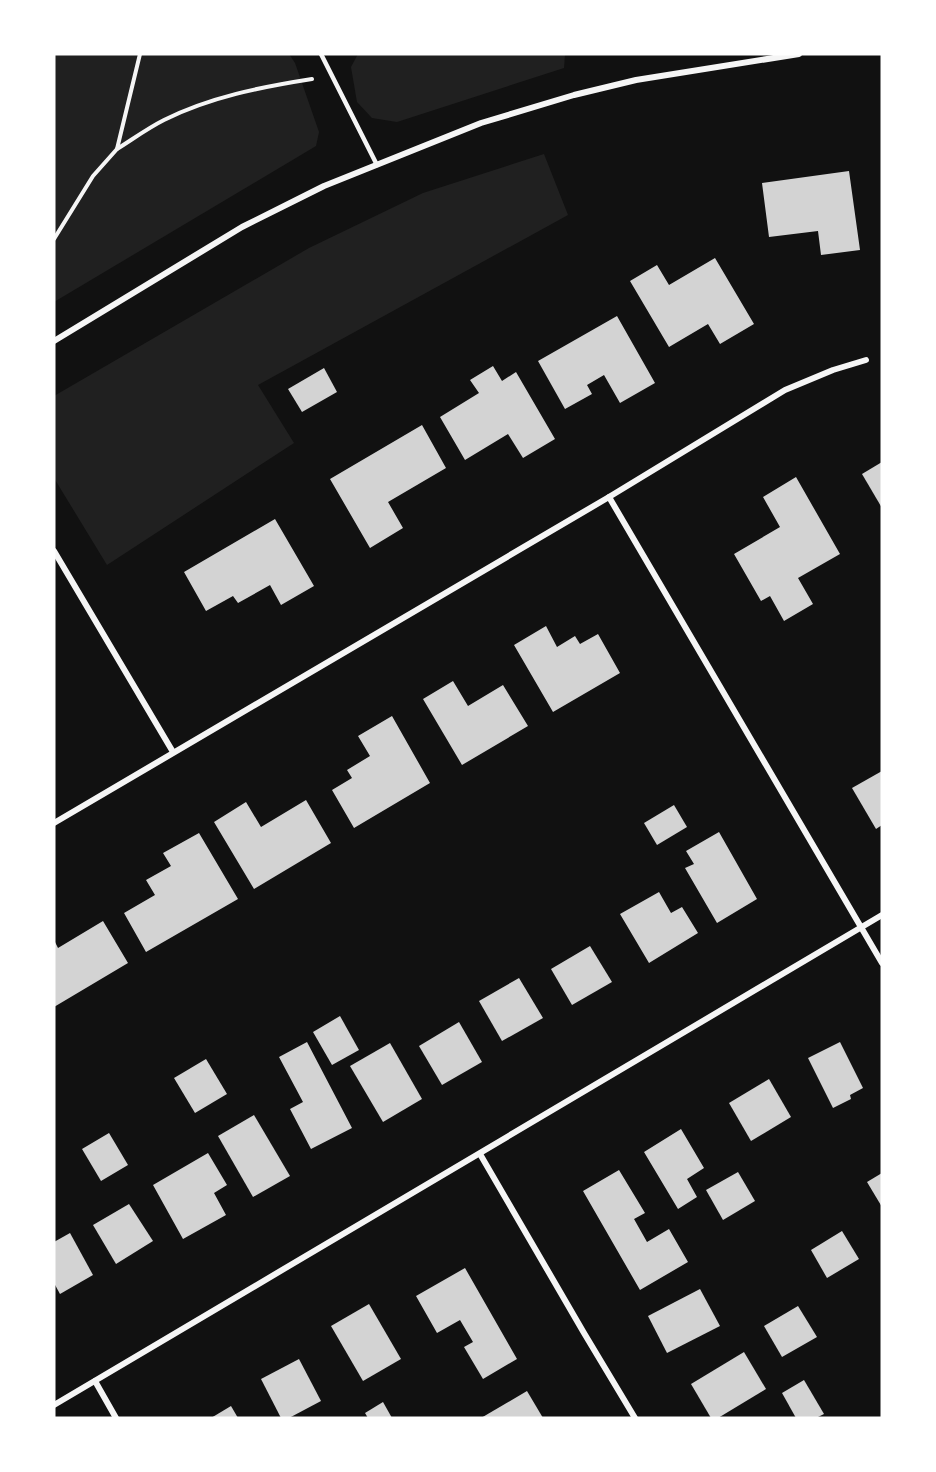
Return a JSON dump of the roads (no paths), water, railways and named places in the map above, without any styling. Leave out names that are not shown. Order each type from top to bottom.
[{"type":"street","points":[[54,341],[242,227],[324,186],[481,123],[574,95],[636,80],[799,54]]},
{"type":"street","points":[[54,823],[609,497],[785,390],[833,370],[866,360]]},
{"type":"street","points":[[609,497],[882,963]]},
{"type":"street","points":[[54,551],[173,752]]},
{"type":"street","points":[[54,1406],[882,915]]},
{"type":"street","points":[[480,1154],[635,1418]]},
{"type":"street","points":[[95,1381],[116,1418]]},
{"type":"lane","points":[[321,54],[377,165]]}]
